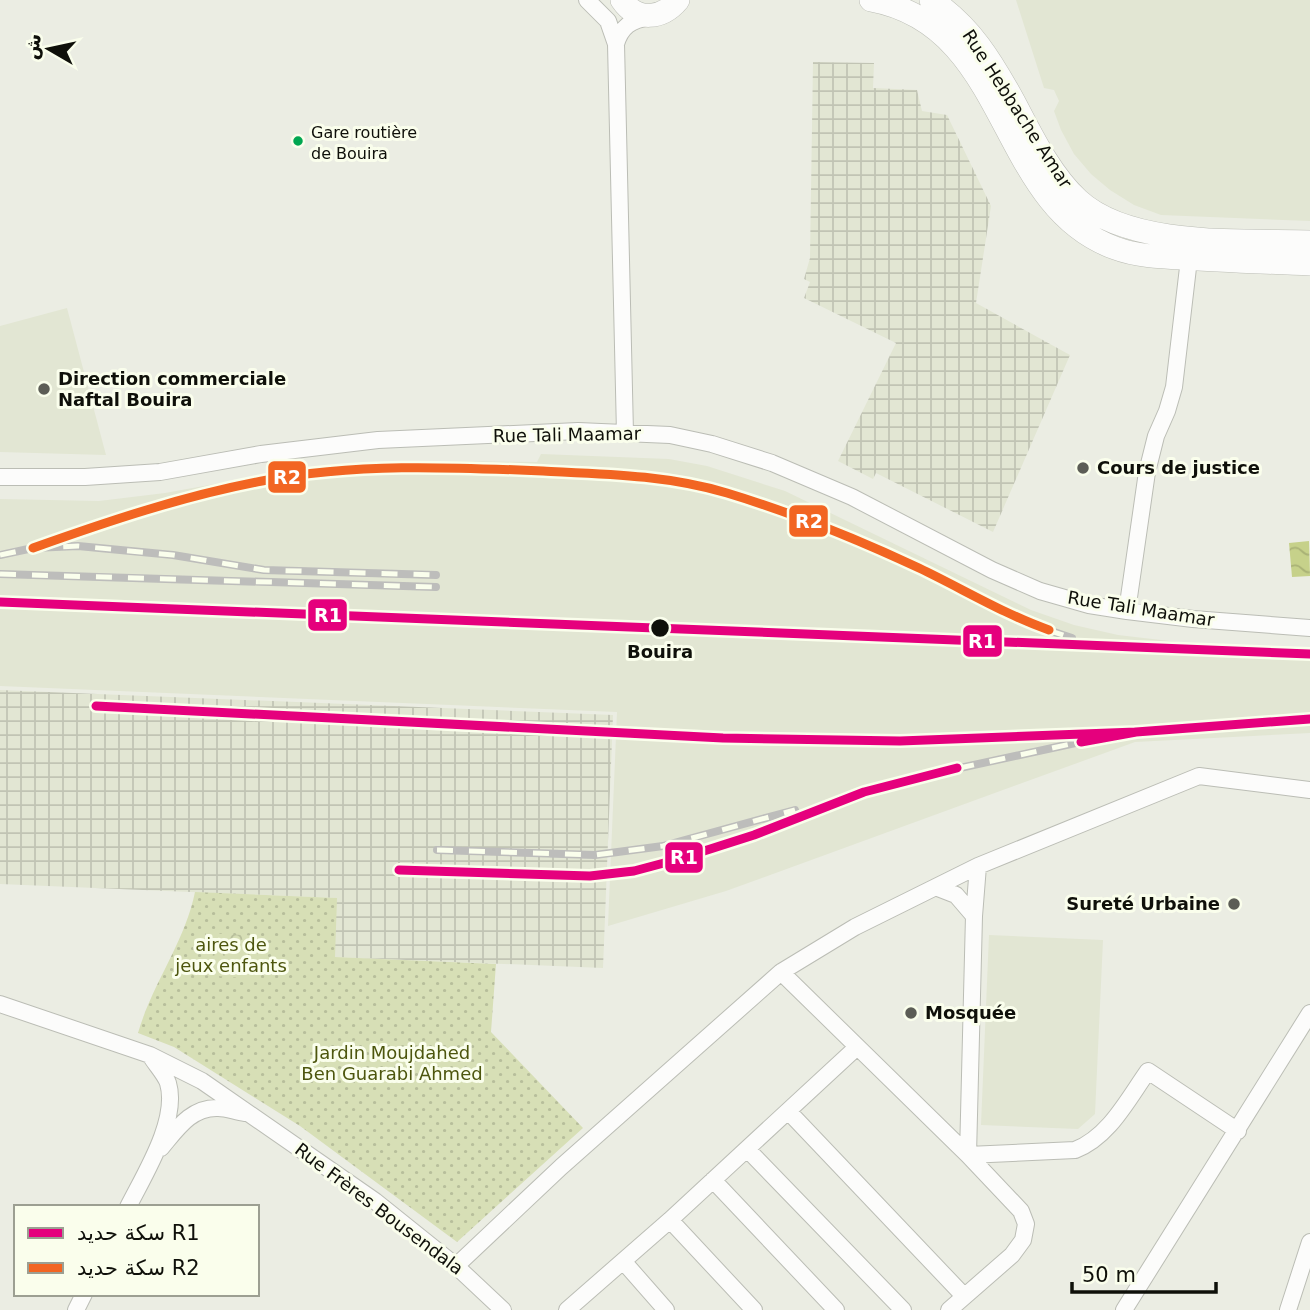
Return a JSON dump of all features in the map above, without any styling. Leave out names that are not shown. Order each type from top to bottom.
[{"type":"main road","name":"Rue Hebbache Amar","points":[[872,0],[897,5],[921,17],[949,38],[984,88],[1040,187],[1061,212],[1085,233],[1115,248],[1148,256],[1310,264]]},
{"type":"main road","name":"Rue Hebbache Amar","points":[[931,0],[947,10],[968,30],[989,59],[1025,124],[1060,179],[1079,201],[1100,215],[1127,228],[1157,234],[1310,242]]},
{"type":"main road","points":[[620,1],[641,15],[671,6]]},
{"type":"street","points":[[587,0],[608,21],[616,44]]},
{"type":"street","points":[[625,433],[616,44],[618,36],[633,20],[671,6]]},
{"type":"street","points":[[1127,611],[1147,472],[1156,436],[1174,387],[1189,259]]},
{"type":"street","name":"Rue Tali Maamar","points":[[0,477],[85,477],[160,472],[261,454],[378,440],[578,431],[670,435],[712,444],[772,463],[852,497],[992,570],[1040,590],[1090,605],[1127,611],[1193,620],[1310,628]]},
{"type":"street","points":[[456,1266],[561,1167],[781,972],[855,927],[978,866],[1199,776],[1310,790]]},
{"type":"street","points":[[968,1155],[974,916],[978,866]]},
{"type":"street","points":[[938,888],[956,895],[974,916]]},
{"type":"street","points":[[781,972],[1014,1201],[1026,1224],[1023,1240],[1012,1255],[950,1310]]},
{"type":"street","name":"Rue Frères Bousendala","points":[[0,1004],[150,1055],[202,1082],[375,1201],[456,1266],[503,1310]]},
{"type":"street","points":[[1124,1310],[1310,1013]]},
{"type":"street","points":[[567,1310],[670,1220],[856,1048]]},
{"type":"street","points":[[129,1205],[165,1126],[170,1104],[167,1082],[150,1055]]},
{"type":"street","points":[[968,1155],[1075,1150],[1089,1145],[1102,1133],[1148,1071],[1238,1130]]},
{"type":"street","points":[[152,1158],[189,1116],[201,1110],[218,1108],[251,1114]]},
{"type":"street","points":[[788,1111],[964,1296]]},
{"type":"street","points":[[747,1149],[903,1310]]},
{"type":"street","points":[[713,1180],[836,1310]]},
{"type":"street","points":[[670,1220],[754,1310]]},
{"type":"street","points":[[1288,1310],[1310,1242]]},
{"type":"street","points":[[623,1261],[666,1310]]},
{"type":"shaded area","points":[[1016,0],[1310,0],[1310,221],[1161,215],[1134,205],[1110,190],[1091,174],[1074,154],[1061,130],[1054,111],[1059,101],[1054,90],[1044,88]]},
{"type":"shaded area","points":[[813,62],[874,63],[873,88],[917,90],[922,111],[947,115],[991,206],[976,303],[1070,355],[993,532],[876,473],[873,479],[838,461],[896,343],[804,298],[810,282],[804,279],[810,258]]},
{"type":"shaded area","name":"Direction commerciale Naftal Bouira","points":[[67,308],[106,455],[0,452],[0,326]]},
{"type":"shaded area","points":[[541,454],[669,459],[707,466],[785,491],[1031,610],[1074,625],[1118,635],[1178,642],[1310,648],[1310,733],[1135,742],[726,891],[608,926],[617,712],[0,686],[0,499],[99,501],[165,493],[275,473],[360,465],[456,461],[537,462]]},
{"type":"shaded area","points":[[0,690],[613,715],[603,968],[334,957],[336,898],[0,884]]},
{"type":"shaded area","points":[[989,935],[1103,940],[1095,1114],[1078,1129],[981,1125]]},
{"type":"green space","name":"Jardin Moujdahed Ben Guarabi Ahmed","points":[[195,892],[337,898],[335,957],[496,964],[491,1032],[583,1128],[457,1242],[300,1126],[174,1047],[138,1033],[151,997],[184,928]]},
{"type":"green space","name":"aires de jeux enfants","points":[[206,933],[259,936],[256,979],[204,975]]},
{"type":"water","points":[[1309,541],[1310,576],[1292,577],[1289,543]]},
{"type":"railway","points":[[33,548],[193,495],[280,478],[411,469],[500,469],[637,476],[704,487],[800,518],[896,558],[1013,616],[1072,638]]},
{"type":"railway","points":[[0,555],[33,548],[78,546],[173,555],[264,570],[436,575]]},
{"type":"railway","points":[[0,574],[436,587]]},
{"type":"railway","points":[[96,706],[723,738],[900,741],[1136,732]]},
{"type":"railway","points":[[1129,734],[1310,719]]},
{"type":"railway","points":[[399,870],[590,876],[634,871],[754,835],[864,792],[1080,742]]},
{"type":"railway","points":[[437,850],[595,855],[663,846],[795,810]]},
{"type":"rail line","name":"R2","points":[[33,548],[175,502],[233,487],[297,475],[367,469],[437,468],[635,476],[704,487],[800,518],[896,557],[1000,609],[1049,630]]},
{"type":"rail line","name":"R1","points":[[0,602],[1310,654]]},
{"type":"rail line","name":"R1","points":[[96,706],[723,738],[900,741],[1136,732]]},
{"type":"rail line","name":"R1","points":[[1081,742],[1136,732],[1310,719]]},
{"type":"rail line","name":"R1","points":[[399,870],[590,876],[634,871],[754,835],[864,792],[957,768]]},
{"type":"place","name":"Gare routière de Bouira","points":[[298,141]]},
{"type":"place","name":"Direction commerciale Naftal Bouira","points":[[44,389]]},
{"type":"place","name":"Cours de justice","points":[[1083,468]]},
{"type":"place","name":"Bouira","points":[[660,628]]},
{"type":"place","name":"Sureté Urbaine","points":[[1234,904]]},
{"type":"place","name":"Mosquée","points":[[911,1013]]}]
